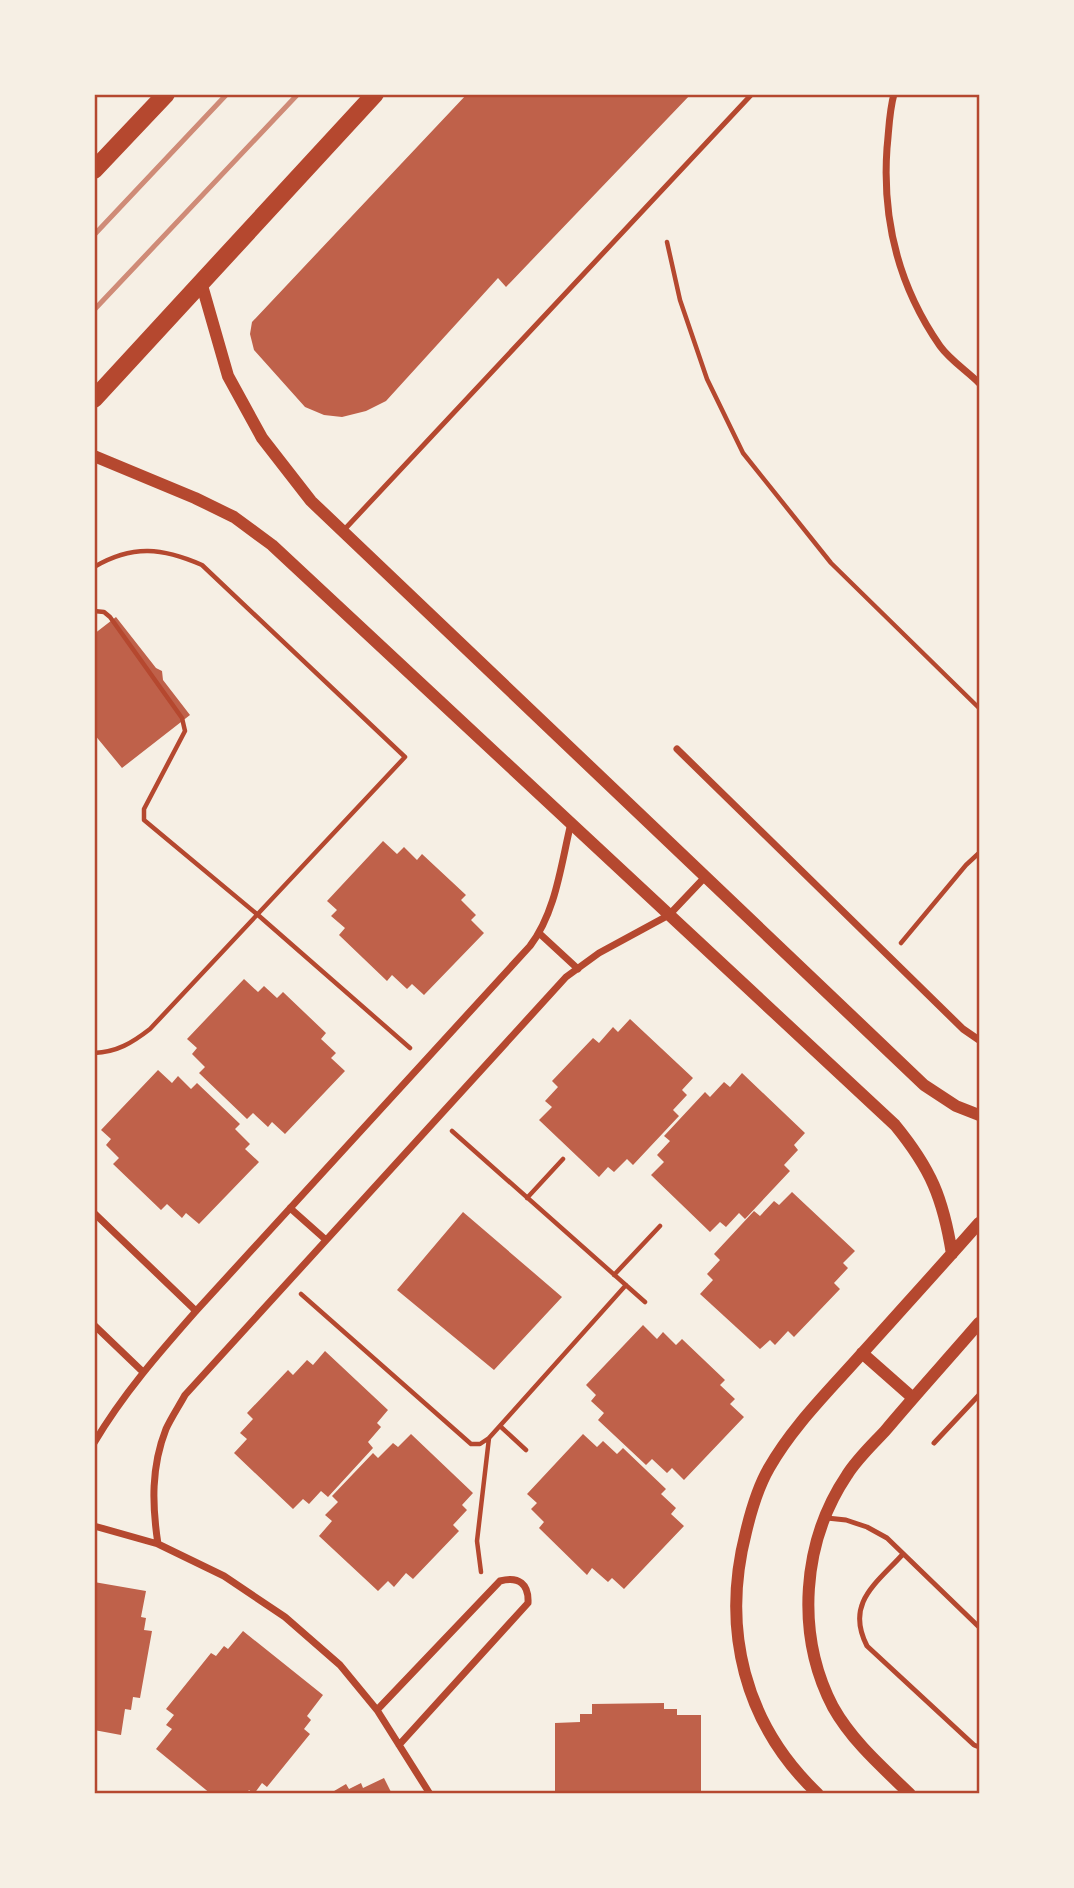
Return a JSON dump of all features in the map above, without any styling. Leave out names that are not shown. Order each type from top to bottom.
[{"type":"main road","points":[[94,170],[166,94]]},
{"type":"main road","points":[[94,399],[375,94]]},
{"type":"street","points":[[894,94],[890,107],[885,183],[892,242],[911,298],[942,348],[979,383]]},
{"type":"street","points":[[201,282],[228,376],[262,438],[311,501],[924,1085],[956,1106],[979,1115]]},
{"type":"street","points":[[94,456],[234,517],[272,545],[670,915],[895,1125],[916,1150],[934,1182],[945,1213],[952,1254]]},
{"type":"street","points":[[677,749],[963,1029],[979,1040]]},
{"type":"street","points":[[94,1443],[143,1372],[196,1311],[539,933],[551,904],[571,823]]},
{"type":"street","points":[[158,1544],[152,1506],[155,1467],[166,1429],[185,1395],[566,977],[599,953],[670,915],[706,876]]},
{"type":"street","points":[[539,933],[578,969]]},
{"type":"street","points":[[290,1208],[326,1240]]},
{"type":"street","points":[[94,1213],[196,1311]]},
{"type":"street","points":[[818,1794],[765,1728],[743,1674],[735,1620],[739,1559],[751,1510],[768,1469],[797,1427],[979,1223]]},
{"type":"street","points":[[910,1794],[861,1747],[833,1707],[815,1661],[807,1613],[810,1564],[824,1518],[847,1474],[979,1323]]},
{"type":"street","points":[[94,1325],[143,1372]]},
{"type":"street","points":[[862,1353],[913,1398]]},
{"type":"street","points":[[94,1526],[158,1544],[224,1576],[285,1616],[340,1665],[377,1710],[430,1794]]},
{"type":"street","points":[[377,1710],[500,1581],[512,1578],[522,1582],[529,1592],[528,1603],[400,1745]]},
{"type":"lane","points":[[341,532],[751,94]]},
{"type":"lane","points":[[934,1443],[979,1395]]},
{"type":"lane","points":[[824,1518],[846,1520],[887,1538],[979,1627]]},
{"type":"lane","points":[[903,1554],[866,1594],[860,1607],[861,1634],[867,1646],[979,1747]]},
{"type":"path","points":[[667,242],[680,300],[707,379],[743,453],[831,563],[979,708]]},
{"type":"path","points":[[94,567],[110,558],[141,550],[173,553],[202,565],[404,754],[404,761],[150,1029],[129,1045],[108,1052],[94,1053]]},
{"type":"path","points":[[94,611],[104,612],[110,617],[182,718],[186,731],[144,809],[144,820],[424,1060]]},
{"type":"path","points":[[889,957],[979,853]]},
{"type":"path","points":[[438,1119],[645,1302]]},
{"type":"path","points":[[527,1198],[563,1159]]},
{"type":"path","points":[[614,1275],[660,1226]]},
{"type":"path","points":[[287,1282],[471,1444],[480,1444],[489,1438],[626,1285]]},
{"type":"path","points":[[500,1426],[526,1450]]},
{"type":"path","points":[[489,1438],[477,1541],[481,1574],[500,1581]]},
{"type":"building","points":[[467,94],[691,94],[506,287],[498,278],[386,401],[366,411],[342,417],[324,415],[305,407],[254,350],[250,334],[252,322]]},
{"type":"building","points":[[116,617],[156,668],[162,671],[163,680],[190,715],[122,768],[94,734],[94,634]]},
{"type":"building","points":[[383,841],[397,854],[404,847],[417,860],[422,854],[466,895],[461,900],[476,915],[471,920],[484,933],[424,995],[412,984],[407,989],[392,975],[387,981],[339,935],[345,928],[331,916],[337,910],[327,901]]},
{"type":"building","points":[[244,979],[258,992],[264,986],[277,998],[283,992],[326,1033],[321,1039],[336,1053],[331,1058],[345,1071],[285,1134],[272,1122],[268,1127],[253,1113],[247,1119],[199,1073],[205,1067],[192,1054],[197,1048],[187,1039]]},
{"type":"building","points":[[630,1019],[693,1078],[682,1090],[687,1095],[673,1110],[679,1116],[633,1165],[627,1159],[614,1172],[608,1167],[599,1177],[539,1120],[552,1107],[545,1101],[558,1087],[552,1081],[593,1038],[599,1043],[613,1027],[618,1032]]},
{"type":"building","points":[[158,1070],[172,1083],[178,1076],[191,1089],[197,1083],[240,1124],[235,1129],[250,1144],[245,1149],[259,1162],[199,1224],[186,1213],[182,1218],[167,1204],[161,1210],[113,1164],[119,1158],[106,1145],[111,1139],[101,1130]]},
{"type":"building","points":[[742,1073],[805,1133],[794,1145],[798,1150],[784,1165],[790,1171],[745,1219],[739,1213],[726,1227],[720,1222],[710,1232],[651,1175],[664,1162],[657,1155],[670,1141],[664,1136],[705,1092],[710,1097],[724,1082],[730,1087]]},
{"type":"building","points":[[792,1192],[855,1251],[843,1263],[848,1268],[834,1283],[840,1289],[794,1337],[788,1331],[775,1345],[770,1340],[760,1349],[700,1294],[713,1280],[707,1274],[720,1260],[714,1254],[754,1211],[760,1216],[774,1201],[779,1205]]},
{"type":"building","points":[[463,1212],[562,1297],[494,1370],[397,1290]]},
{"type":"building","points":[[643,1325],[657,1339],[663,1332],[676,1345],[682,1339],[725,1380],[720,1385],[735,1399],[730,1404],[744,1417],[684,1480],[672,1468],[667,1473],[652,1459],[646,1465],[598,1420],[604,1413],[591,1401],[596,1395],[586,1385]]},
{"type":"building","points":[[325,1351],[388,1410],[377,1423],[381,1427],[368,1442],[373,1448],[328,1497],[321,1491],[309,1504],[303,1499],[293,1509],[234,1453],[247,1439],[240,1433],[253,1419],[247,1413],[288,1370],[293,1375],[307,1360],[313,1365]]},
{"type":"building","points":[[411,1434],[473,1493],[462,1505],[467,1510],[453,1525],[459,1531],[413,1579],[406,1573],[394,1587],[388,1581],[378,1591],[319,1536],[332,1521],[325,1515],[338,1502],[332,1496],[373,1453],[378,1458],[393,1443],[398,1447]]},
{"type":"building","points":[[583,1434],[597,1447],[603,1441],[617,1454],[623,1448],[666,1489],[661,1494],[676,1508],[671,1514],[684,1526],[624,1589],[612,1578],[608,1582],[592,1568],[587,1575],[539,1528],[544,1522],[531,1509],[537,1503],[527,1494]]},
{"type":"building","points":[[94,1582],[146,1591],[141,1617],[146,1618],[144,1630],[152,1631],[140,1698],[133,1697],[131,1710],[125,1709],[121,1735],[94,1730]]},
{"type":"building","points":[[243,1631],[323,1695],[307,1716],[311,1720],[304,1729],[310,1734],[267,1787],[262,1783],[254,1794],[249,1790],[246,1794],[211,1794],[156,1749],[172,1729],[166,1725],[174,1715],[166,1709],[211,1653],[216,1656],[224,1646],[228,1649]]},
{"type":"building","points":[[664,1703],[664,1709],[677,1709],[677,1715],[701,1715],[701,1794],[555,1794],[555,1723],[580,1722],[580,1714],[592,1714],[592,1704]]},
{"type":"building","points":[[384,1778],[392,1794],[329,1794],[346,1784],[349,1789],[361,1783],[363,1788]]},
{"type":"railway","points":[[94,235],[227,94]]},
{"type":"railway","points":[[94,310],[298,94]]}]
